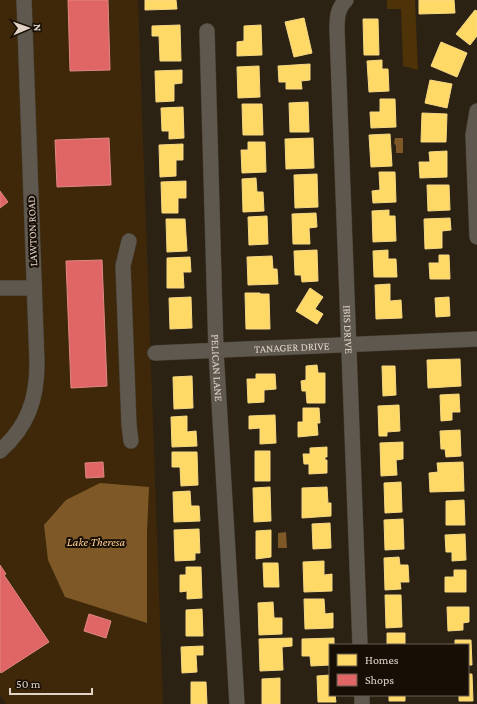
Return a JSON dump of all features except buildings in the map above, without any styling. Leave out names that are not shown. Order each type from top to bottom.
[{"type":"street","name":"LAWTON ROAD","points":[[0,451],[13,438],[23,424],[35,392],[37,373],[24,0]]},
{"type":"street","name":"IBIS DRIVE","points":[[346,0],[337,15],[360,644]]},
{"type":"street","name":"PELICAN LANE","points":[[208,31],[216,350],[237,704]]},
{"type":"street","points":[[477,111],[473,135],[477,236]]},
{"type":"street","points":[[129,241],[123,266],[131,442]]},
{"type":"street","points":[[0,288],[34,288]]},
{"type":"street","name":"TANAGER DRIVE","points":[[155,354],[477,339]]},
{"type":"shaded area","points":[[0,0],[138,0],[163,704],[6,704],[0,695]]},
{"type":"shaded area","points":[[387,0],[415,0],[418,70],[403,66],[401,9],[387,9]]},
{"type":"water","points":[[395,138],[403,138],[403,153],[396,153],[396,146],[394,143]]},
{"type":"water","name":"Lake Theresa","points":[[100,483],[149,487],[147,532],[147,623],[65,597],[48,560],[44,525],[66,500]]},
{"type":"water","points":[[286,532],[287,548],[278,548],[278,533]]}]
